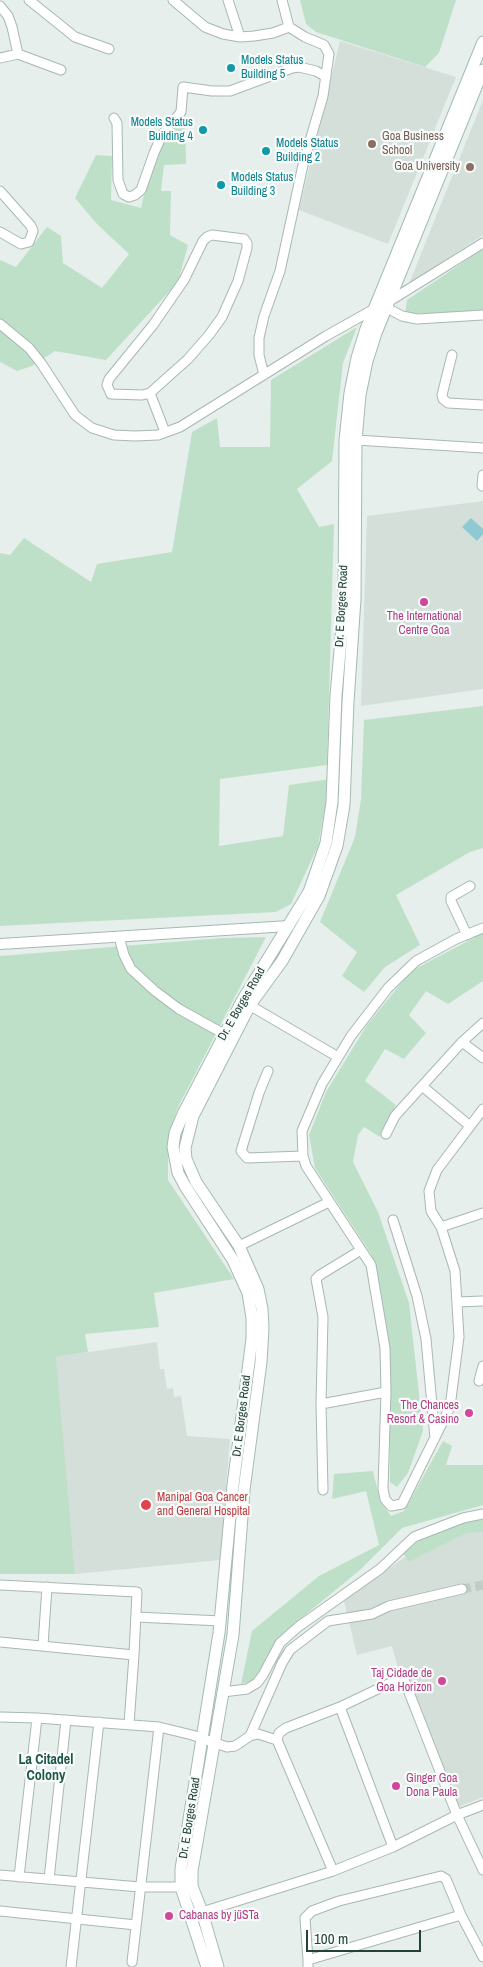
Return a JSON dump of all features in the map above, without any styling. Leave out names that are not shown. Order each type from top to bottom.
[{"type":"main road","name":"Dr. E Borges Road","points":[[206,1967],[181,1887],[181,1869],[221,1621],[233,1485],[252,1339],[252,1318],[248,1293],[234,1260],[178,1173],[173,1147],[175,1133],[224,1034],[246,1003],[282,961],[319,896],[337,846],[344,805],[355,599],[356,440],[360,394],[367,361],[384,306],[483,42]]},
{"type":"main road","name":"Dr. E Borges Road","points":[[218,1967],[202,1912],[192,1886],[192,1871],[216,1742],[232,1635],[244,1490],[261,1362],[263,1328],[258,1289],[239,1246],[196,1182],[186,1159],[185,1148],[193,1116],[246,1003],[309,892],[326,843],[332,802],[336,696],[344,607],[345,440],[350,393],[357,358],[384,306],[483,70]]},
{"type":"street","points":[[3,0],[0,6],[8,16],[18,54]]},
{"type":"street","points":[[29,0],[75,37],[109,48]]},
{"type":"street","points":[[173,0],[205,27],[223,34],[240,37],[273,33],[289,27]]},
{"type":"street","points":[[228,0],[240,37]]},
{"type":"street","points":[[264,375],[259,355],[259,338],[264,316],[280,271],[326,77],[329,54],[324,45],[305,37],[289,27],[282,0]]},
{"type":"street","points":[[0,58],[18,54],[61,70]]},
{"type":"street","points":[[114,118],[117,123],[118,180],[123,194],[129,197],[141,190],[162,136],[181,112],[182,87],[230,91],[299,67],[316,71],[326,77]]},
{"type":"street","points":[[0,191],[31,226],[33,231],[29,242],[21,244],[0,232]]},
{"type":"street","points":[[212,235],[244,239],[247,242],[247,248],[238,282],[222,317],[188,359],[150,392],[142,395],[118,396],[111,394],[107,386],[109,379],[153,325],[187,276],[203,241],[212,235]]},
{"type":"street","points":[[0,324],[29,348],[75,415],[92,428],[114,435],[158,435],[180,427],[326,336],[384,306],[483,243]]},
{"type":"street","points":[[384,306],[402,316],[417,319],[483,315]]},
{"type":"street","points":[[452,355],[442,395],[443,399],[448,403],[483,405]]},
{"type":"street","points":[[150,392],[165,432]]},
{"type":"street","points":[[356,440],[483,448]]},
{"type":"street","points":[[482,486],[483,475]]},
{"type":"street","points":[[467,935],[451,901],[452,898],[470,886]]},
{"type":"street","points":[[0,944],[289,926]]},
{"type":"street","points":[[483,928],[416,961],[388,988],[372,1006],[338,1057],[322,1084],[302,1131],[303,1156],[306,1166],[371,1265],[385,1348],[386,1392],[383,1489],[384,1499],[391,1506],[402,1504],[450,1407],[459,1337],[455,1271],[440,1227],[431,1211],[429,1191],[437,1170],[483,1109]]},
{"type":"street","points":[[119,937],[124,955],[131,969],[179,1009],[224,1034]]},
{"type":"street","points":[[246,1003],[338,1057]]},
{"type":"street","points":[[386,1134],[395,1116],[462,1042],[483,1023]]},
{"type":"street","points":[[462,1042],[483,1058]]},
{"type":"street","points":[[268,1071],[241,1151],[247,1158],[303,1156]]},
{"type":"street","points":[[422,1086],[470,1126]]},
{"type":"street","points":[[239,1246],[328,1202]]},
{"type":"street","points":[[440,1227],[483,1213]]},
{"type":"street","points":[[393,1220],[417,1296],[426,1339],[434,1438]]},
{"type":"street","points":[[322,1490],[323,1317],[316,1279],[360,1250]]},
{"type":"street","points":[[457,1302],[483,1301]]},
{"type":"street","points":[[479,1381],[483,1366]]},
{"type":"street","points":[[321,1404],[386,1392]]},
{"type":"street","points":[[224,1692],[247,1689],[257,1684],[280,1643],[298,1627],[380,1569],[414,1537],[463,1518],[483,1514]]},
{"type":"street","points":[[0,1585],[137,1592],[128,1724]]},
{"type":"street","points":[[42,1645],[47,1587]]},
{"type":"street","points":[[250,1736],[282,1663],[290,1650],[328,1621],[372,1614],[389,1606],[462,1589]]},
{"type":"street","points":[[136,1617],[221,1621]]},
{"type":"street","points":[[0,1642],[134,1655]]},
{"type":"street","points":[[333,1871],[277,1740],[279,1733],[286,1728],[403,1677],[457,1815],[483,1870]]},
{"type":"street","points":[[340,1706],[393,1847]]},
{"type":"street","points":[[0,1717],[159,1727],[192,1735],[202,1740],[216,1742],[227,1747],[235,1746],[250,1736],[258,1734],[277,1740]]},
{"type":"street","points":[[19,1877],[37,1718]]},
{"type":"street","points":[[49,1880],[66,1720]]},
{"type":"street","points":[[71,1967],[99,1722]]},
{"type":"street","points":[[132,1962],[159,1727]]},
{"type":"street","points":[[202,1912],[333,1871],[393,1847],[457,1815],[483,1805]]},
{"type":"street","points":[[0,1875],[140,1887],[181,1887]]},
{"type":"street","points":[[461,1915],[308,1964],[305,1918],[312,1911],[339,1901],[441,1876],[446,1879],[461,1915],[483,1957]]},
{"type":"street","points":[[0,1911],[136,1925]]},
{"type":"shaded area","name":"Goa Business School","points":[[340,41],[456,77],[388,244],[299,210]]},
{"type":"shaded area","name":"Goa University","points":[[483,100],[483,235],[409,284],[429,234]]},
{"type":"shaded area","name":"The International Centre Goa","points":[[483,501],[483,689],[361,706],[367,516]]},
{"type":"shaded area","name":"Manipal Goa Cancer and General Hospital","points":[[157,1342],[160,1369],[164,1369],[167,1389],[173,1388],[174,1397],[181,1396],[187,1436],[230,1439],[220,1560],[75,1574],[55,1357]]},
{"type":"shaded area","name":"Taj Cidade de Goa Horizon","points":[[483,1529],[483,1797],[458,1807],[408,1706],[392,1646],[357,1655],[344,1601],[427,1541]]},
{"type":"green space","points":[[300,0],[456,0],[439,53],[425,67],[316,32],[306,24]]},
{"type":"green space","points":[[185,118],[186,164],[164,165],[161,191],[171,191],[170,235],[188,245],[178,282],[106,360],[55,351],[32,366],[17,371],[0,362],[0,260],[16,267],[47,227],[61,236],[63,263],[102,288],[129,254],[97,224],[75,198],[96,155],[112,156],[111,200],[141,208],[150,168],[164,137]]},
{"type":"green space","points":[[483,249],[483,310],[449,313],[405,313],[407,300]]},
{"type":"green space","points":[[357,327],[343,363],[332,461],[297,489],[319,527],[334,524],[327,765],[220,779],[219,846],[283,836],[289,785],[330,779],[318,846],[291,904],[276,912],[0,926],[0,553],[10,555],[24,538],[91,582],[97,564],[172,552],[192,432],[217,418],[220,447],[270,447],[271,380]]},
{"type":"green space","points":[[483,706],[483,848],[470,852],[396,895],[420,945],[385,967],[364,992],[342,976],[357,952],[320,922],[355,837],[361,799],[364,720]]},
{"type":"green space","points":[[483,933],[483,981],[448,1004],[426,991],[409,1015],[426,1033],[404,1059],[385,1049],[365,1081],[396,1105],[380,1137],[364,1127],[358,1135],[353,1162],[378,1212],[409,1303],[423,1431],[408,1473],[397,1487],[390,1482],[390,1418],[382,1296],[371,1254],[315,1168],[309,1135],[326,1092],[367,1025],[411,971]]},
{"type":"green space","points":[[266,937],[178,1107],[168,1140],[168,1180],[234,1279],[154,1293],[159,1327],[85,1334],[88,1352],[56,1357],[75,1574],[0,1574],[0,956],[222,938]]},
{"type":"green space","points":[[443,1441],[452,1446],[446,1465],[483,1465],[483,1505],[402,1528],[360,1570],[283,1633],[256,1679],[241,1684],[252,1631],[319,1576],[379,1545],[366,1491],[332,1499],[334,1474],[373,1471],[380,1501],[391,1516],[404,1511]]},
{"type":"green space","points":[[483,1518],[483,1532],[467,1533],[409,1562],[403,1553],[431,1532]]},
{"type":"water","points":[[471,518],[483,529],[483,534],[477,541],[462,527]]},
{"type":"tunnel","points":[[462,1589],[483,1585]]},
{"type":"place","name":"Models Status Building 5","points":[[231,68]]},
{"type":"place","name":"Models Status Building 4","points":[[203,130]]},
{"type":"place","name":"Goa Business School","points":[[372,144]]},
{"type":"place","name":"Models Status Building 2","points":[[266,151]]},
{"type":"place","name":"Goa University","points":[[470,167]]},
{"type":"place","name":"Models Status Building 3","points":[[221,185]]},
{"type":"place","name":"The International Centre Goa","points":[[424,602]]},
{"type":"place","name":"The Chances Resort & Casino","points":[[469,1413]]},
{"type":"place","name":"Manipal Goa Cancer and General Hospital","points":[[146,1505]]},
{"type":"place","name":"Taj Cidade de Goa Horizon","points":[[442,1681]]},
{"type":"place","name":"Ginger Goa Dona Paula","points":[[396,1786]]},
{"type":"place","name":"Cabanas by jüSTa","points":[[169,1916]]},
{"type":"district","name":"La Citadel Colony","points":[[46,1768]]}]
